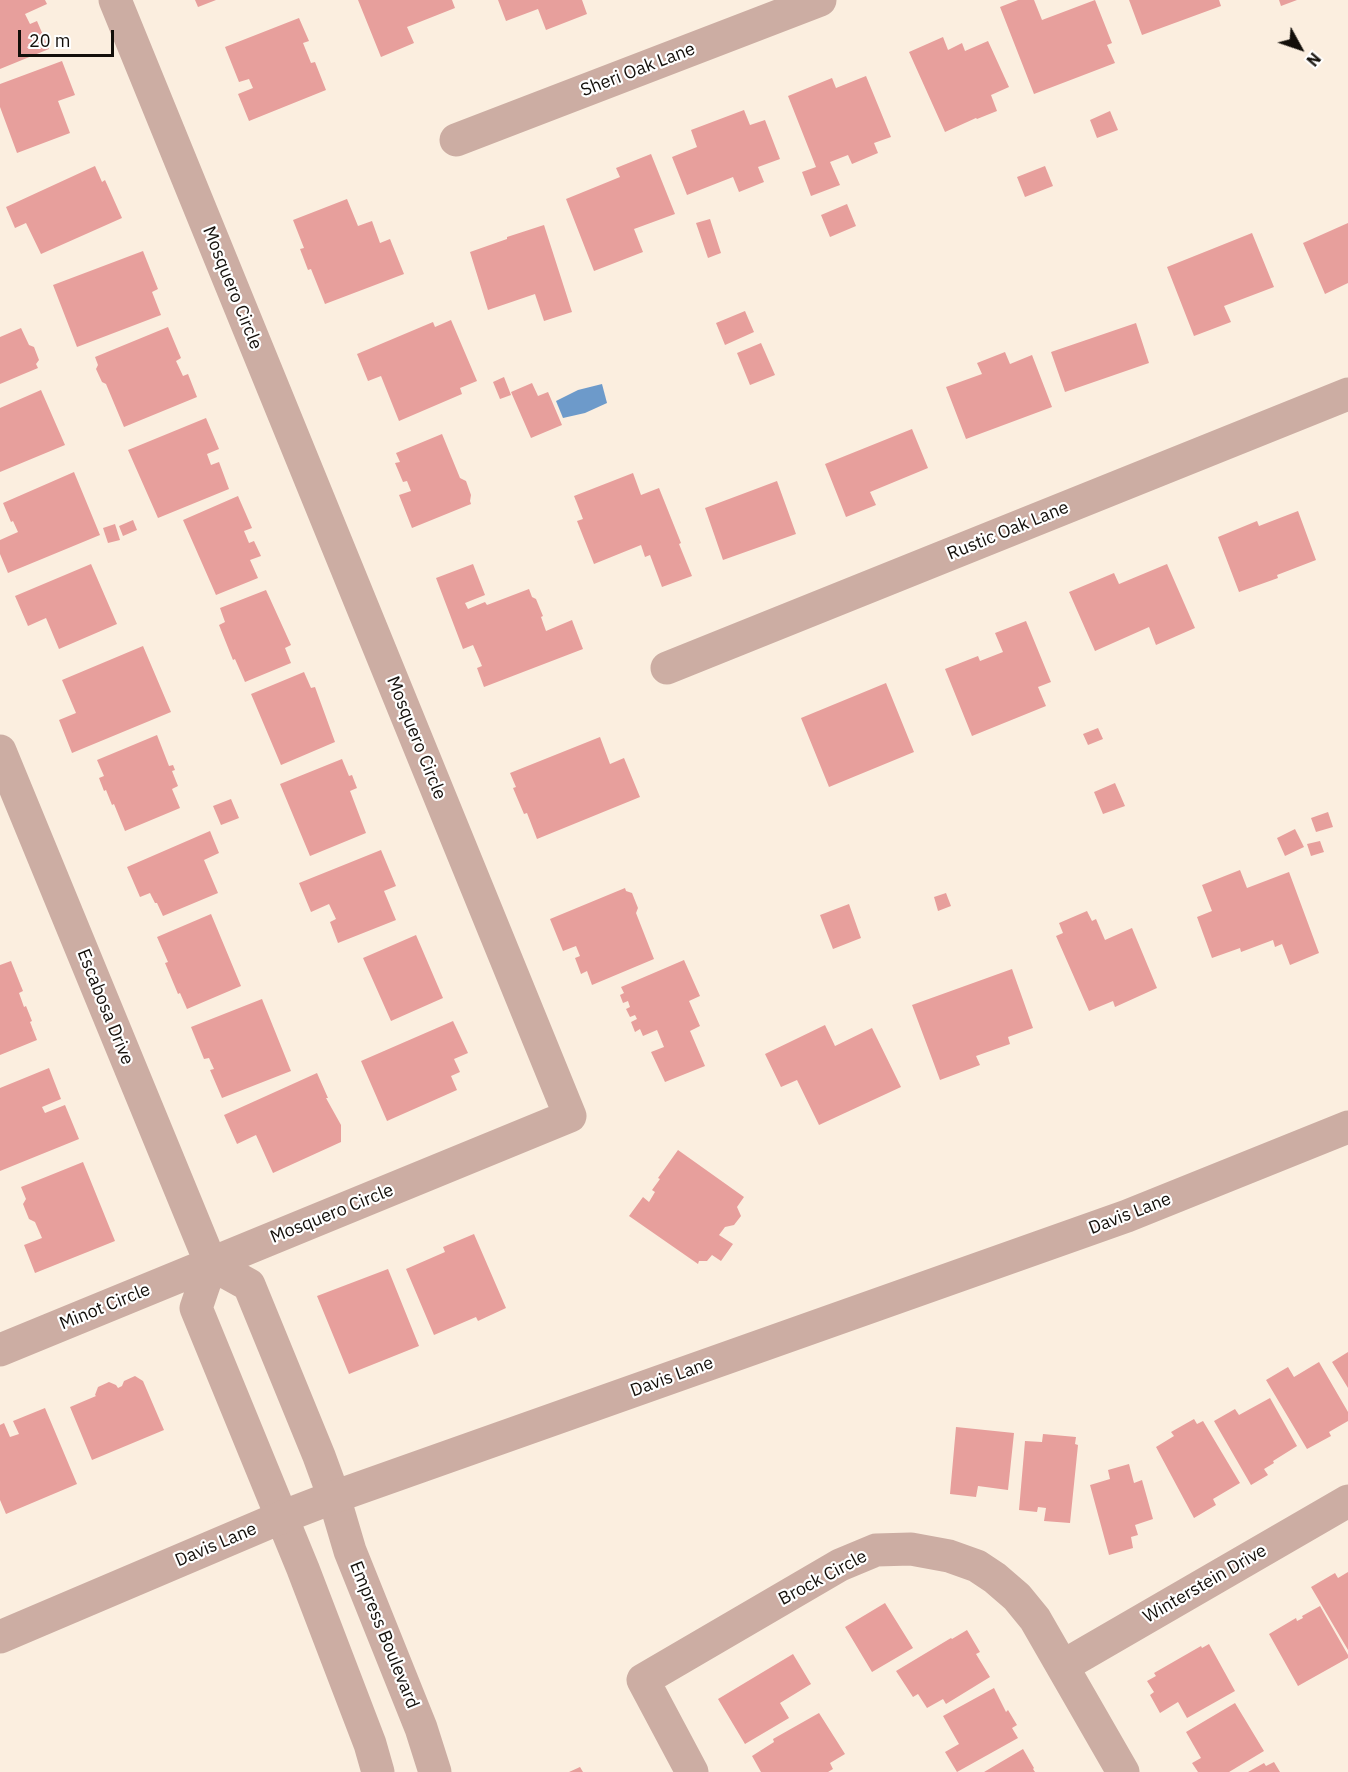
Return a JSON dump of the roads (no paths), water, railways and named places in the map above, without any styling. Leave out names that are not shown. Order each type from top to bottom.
[{"type":"street","name":"Mosquero Circle","points":[[115,0],[570,1116],[211,1264]]},
{"type":"street","name":"Sheri Oak Lane","points":[[456,140],[820,0]]},
{"type":"street","name":"Rustic Oak Lane","points":[[667,668],[1348,394]]},
{"type":"street","name":"Escabosa Drive","points":[[0,751],[211,1264]]},
{"type":"street","name":"Davis Lane","points":[[0,1637],[334,1497],[1126,1216],[1348,1126]]},
{"type":"street","name":"Minot Circle","points":[[0,1350],[211,1264]]},
{"type":"street","points":[[334,1497],[249,1285],[211,1264],[196,1308],[282,1517],[378,1772]]},
{"type":"street","name":"Empress Boulevard","points":[[334,1497],[350,1551],[421,1728],[435,1772]]},
{"type":"street","name":"Winterstein Drive","points":[[1063,1666],[1348,1500]]},
{"type":"street","name":"Brock Circle","points":[[692,1772],[643,1680],[840,1565],[876,1550],[911,1549],[949,1556],[977,1566],[1017,1597],[1035,1619],[1123,1772]]},
{"type":"water","points":[[602,384],[607,403],[585,413],[563,418],[556,401],[578,390]]}]
